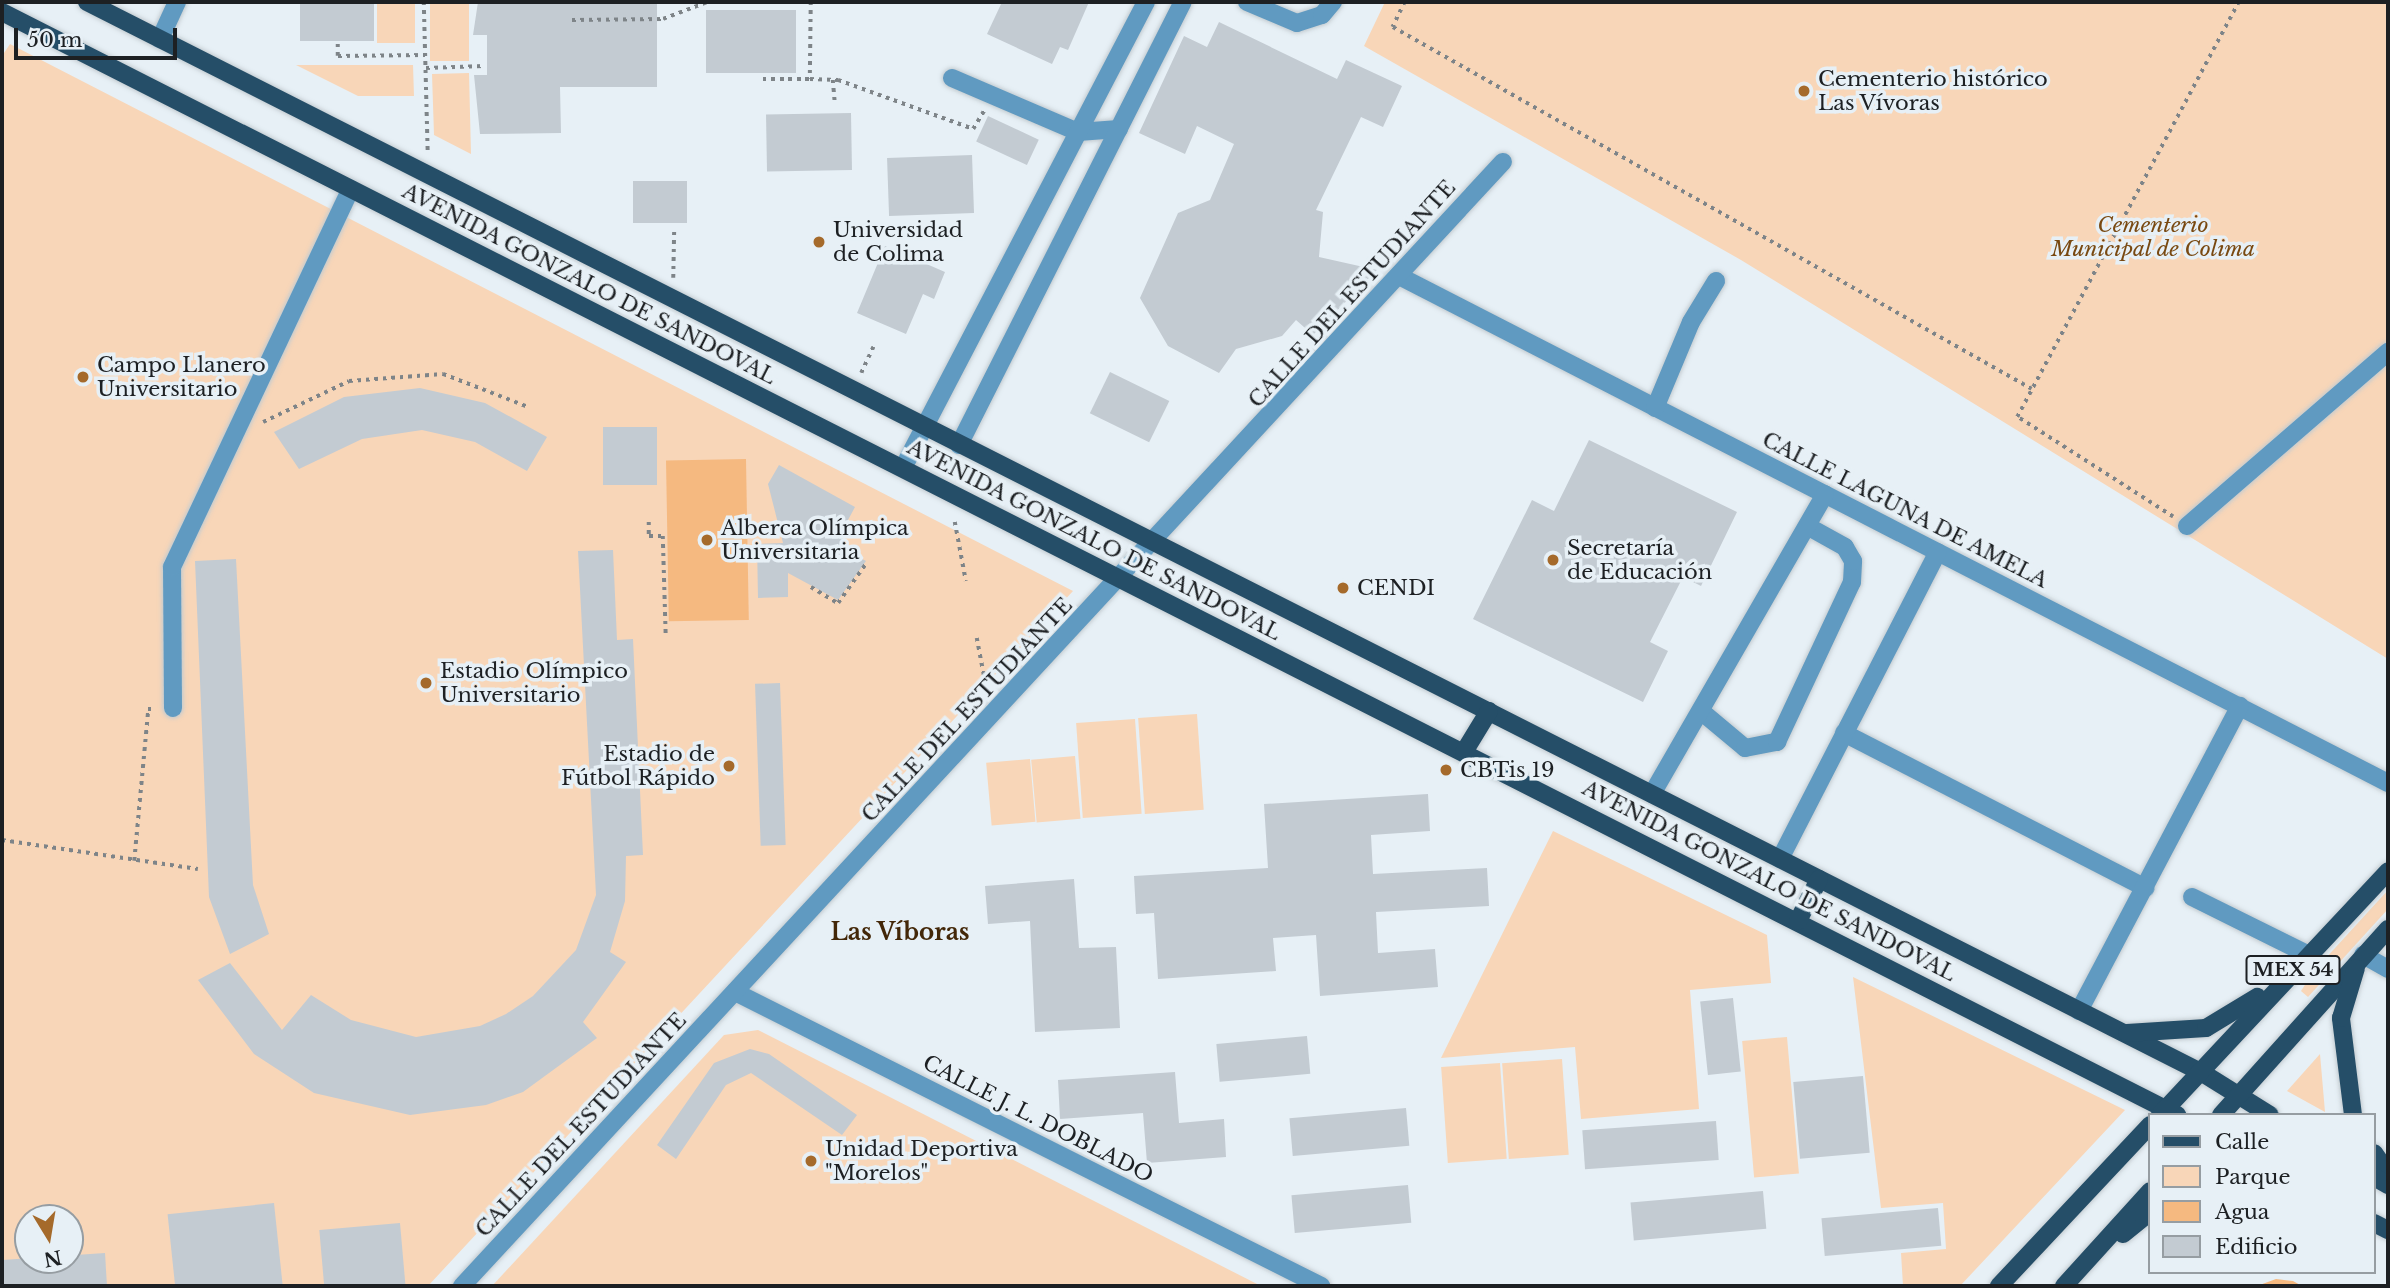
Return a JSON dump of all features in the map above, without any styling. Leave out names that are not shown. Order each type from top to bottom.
[{"type":"main road","name":"AVENIDA GONZALO DE SANDOVAL","points":[[87,2],[2201,1072],[2267,1113]]},
{"type":"main road","name":"AVENIDA GONZALO DE SANDOVAL","points":[[2,12],[1798,921],[2168,1113]]},
{"type":"main road","points":[[1464,752],[1489,711]]},
{"type":"main road","name":"MEX 54","points":[[2168,1113],[2303,958],[2388,871]]},
{"type":"main road","points":[[1798,921],[1819,879]]},
{"type":"main road","name":"MEX 54","points":[[2223,1113],[2388,929]]},
{"type":"main road","points":[[2123,1033],[2186,1033],[2223,1022],[2303,958]]},
{"type":"main road","points":[[2353,1113],[2341,1018],[2360,959]]},
{"type":"main road","points":[[1999,1286],[2148,1127]]},
{"type":"main road","points":[[2376,1156],[2388,1173]]},
{"type":"main road","points":[[2064,1286],[2148,1193]]},
{"type":"main road","points":[[2079,1269],[2148,1214]]},
{"type":"street","points":[[160,39],[177,2]]},
{"type":"street","points":[[903,468],[1146,2]]},
{"type":"street","points":[[959,445],[1183,2]]},
{"type":"street","points":[[1247,2],[1297,23],[1322,15],[1334,2]]},
{"type":"street","points":[[952,78],[1078,132],[1119,129]]},
{"type":"street","name":"CALLE DEL ESTUDIANTE","points":[[462,1286],[1401,277],[1503,162]]},
{"type":"street","points":[[173,708],[172,567],[351,189]]},
{"type":"street","name":"CALLE LAGUNA DE AMELA","points":[[1401,277],[2388,783]]},
{"type":"street","points":[[1655,408],[1691,321],[1716,281]]},
{"type":"street","points":[[2187,526],[2388,352]]},
{"type":"street","points":[[1652,794],[1702,712],[1825,494]]},
{"type":"street","points":[[1702,712],[1745,748],[1760,750],[1777,742],[1852,582],[1853,561],[1845,547],[1807,526]]},
{"type":"street","points":[[1780,859],[1938,552]]},
{"type":"street","points":[[2079,1010],[2240,706]]},
{"type":"street","points":[[1844,733],[2145,888]]},
{"type":"street","points":[[2192,897],[2303,958]]},
{"type":"street","points":[[2360,959],[2388,969]]},
{"type":"street","name":"CALLE J. L. DOBLADO","points":[[735,992],[1321,1286]]},
{"type":"path","points":[[424,2],[427,174]]},
{"type":"path","points":[[572,20],[663,19],[707,2]]},
{"type":"path","points":[[810,79],[811,2]]},
{"type":"path","points":[[1405,2],[1393,27],[2032,389]]},
{"type":"path","points":[[2187,526],[2017,417],[2239,2]]},
{"type":"path","points":[[338,44],[338,56],[425,55]]},
{"type":"path","points":[[425,68],[484,66]]},
{"type":"path","points":[[763,79],[834,80],[973,129],[983,110],[996,116]]},
{"type":"path","points":[[834,80],[835,105]]},
{"type":"path","points":[[672,298],[674,228]]},
{"type":"path","points":[[854,390],[873,346]]},
{"type":"path","points":[[255,435],[261,423],[349,381],[443,374],[526,406]]},
{"type":"path","points":[[649,522],[649,536],[663,536],[666,637]]},
{"type":"path","points":[[955,522],[965,581]]},
{"type":"path","points":[[811,587],[838,603],[867,562]]},
{"type":"path","points":[[977,638],[987,693]]},
{"type":"path","points":[[134,860],[148,709],[173,708]]},
{"type":"path","points":[[2,840],[198,869]]},
{"type":"green space","points":[[377,2],[415,2],[415,43],[377,43]]},
{"type":"green space","points":[[430,2],[469,2],[469,61],[430,61]]},
{"type":"green space","name":"Cementerio Municipal de Colima","points":[[1385,2],[2388,2],[2388,659],[1741,260],[1364,46]]},
{"type":"green space","points":[[10,44],[1073,591],[428,1286],[2,1286],[2,56]]},
{"type":"green space","points":[[296,65],[413,65],[414,96],[358,96]]},
{"type":"green space","points":[[469,73],[471,154],[434,135],[432,74]]},
{"type":"green space","points":[[1197,714],[1204,810],[1145,814],[1138,718]]},
{"type":"green space","points":[[1135,719],[1142,814],[1083,818],[1076,723]]},
{"type":"green space","points":[[1075,756],[1080,819],[1037,823],[1031,760]]},
{"type":"green space","points":[[1030,759],[1035,822],[992,826],[986,763]]},
{"type":"green space","points":[[1553,831],[1767,935],[1771,983],[1690,990],[1699,1109],[1581,1119],[1575,1047],[1441,1058]]},
{"type":"green space","points":[[2388,890],[2388,909],[2308,997],[2301,991],[2314,971]]},
{"type":"green space","points":[[1853,977],[2125,1110],[1960,1286],[1903,1286],[1901,1253],[1946,1249],[1943,1203],[1881,1208]]},
{"type":"green space","name":"Unidad Deportiva \"Morelos\"","points":[[758,1030],[1261,1286],[492,1286],[724,1035]]},
{"type":"green space","points":[[1787,1037],[1799,1173],[1754,1177],[1742,1041]]},
{"type":"green space","points":[[2320,1054],[2325,1112],[2287,1091]]},
{"type":"green space","points":[[1562,1059],[1569,1155],[1509,1159],[1502,1063]]},
{"type":"green space","points":[[1500,1063],[1507,1159],[1448,1163],[1441,1067]]},
{"type":"water","name":"Alberca Olímpica Universitaria","points":[[746,459],[749,620],[669,621],[666,460]]},
{"type":"water","points":[[2276,1279],[2293,1281],[2302,1286],[2257,1286]]},
{"type":"building","points":[[300,2],[374,2],[374,41],[300,41]]},
{"type":"building","points":[[478,2],[657,2],[657,87],[560,87],[561,133],[480,134],[474,75],[487,75],[487,35],[473,35]]},
{"type":"building","points":[[1002,2],[1089,2],[1068,50],[1060,47],[1052,64],[987,34]]},
{"type":"building","points":[[706,10],[796,10],[796,73],[706,73]]},
{"type":"building","points":[[1219,22],[1337,79],[1346,60],[1402,86],[1383,127],[1361,117],[1316,210],[1323,212],[1319,257],[1377,270],[1313,335],[1296,320],[1282,336],[1236,349],[1219,373],[1168,346],[1140,298],[1178,213],[1210,200],[1234,144],[1197,126],[1185,154],[1139,133],[1184,36],[1207,47]]},
{"type":"building","points":[[851,113],[852,170],[767,171],[766,114]]},
{"type":"building","points":[[988,116],[1039,140],[1027,165],[976,141]]},
{"type":"building","points":[[972,155],[974,213],[889,216],[887,158]]},
{"type":"building","points":[[633,181],[687,181],[687,223],[633,223]]},
{"type":"building","points":[[885,246],[945,272],[934,299],[923,294],[906,334],[857,313]]},
{"type":"building","points":[[1110,372],[1169,401],[1149,442],[1090,413]]},
{"type":"building","points":[[420,388],[485,403],[547,437],[527,471],[475,442],[422,430],[362,439],[299,469],[274,432],[344,397]]},
{"type":"building","points":[[603,427],[657,427],[657,485],[603,485]]},
{"type":"building","name":"Secretaría de Educación","points":[[1589,440],[1737,512],[1701,586],[1683,577],[1650,642],[1668,651],[1643,702],[1473,619],[1532,500],[1554,511]]},
{"type":"building","points":[[779,465],[855,507],[841,533],[849,552],[866,561],[838,600],[788,573],[788,597],[758,598],[757,544],[783,543],[768,484]]},
{"type":"building","points":[[613,550],[617,640],[633,639],[643,855],[626,856],[625,901],[610,952],[626,962],[583,1022],[597,1038],[523,1092],[486,1105],[410,1115],[314,1093],[254,1054],[198,980],[230,963],[282,1030],[311,995],[351,1020],[416,1037],[480,1026],[506,1014],[533,996],[576,950],[596,895],[578,551]]},
{"type":"building","points":[[236,559],[253,885],[269,934],[230,954],[209,897],[195,561]]},
{"type":"building","points":[[780,683],[786,845],[761,846],[755,684]]},
{"type":"building","points":[[1428,794],[1430,831],[1371,835],[1373,874],[1487,868],[1489,906],[1376,912],[1378,953],[1435,949],[1438,987],[1320,996],[1316,935],[1273,938],[1276,971],[1158,979],[1154,913],[1136,914],[1134,876],[1268,868],[1264,804]]},
{"type":"building","points":[[1074,879],[1079,948],[1116,947],[1120,1028],[1035,1032],[1030,921],[988,924],[985,886]]},
{"type":"building","points":[[1733,998],[1741,1072],[1708,1075],[1700,1001]]},
{"type":"building","points":[[1307,1036],[1310,1074],[1220,1082],[1216,1044]]},
{"type":"building","points":[[750,1049],[769,1054],[857,1115],[842,1135],[751,1073],[726,1085],[676,1159],[657,1145],[714,1063]]},
{"type":"building","points":[[1175,1072],[1179,1123],[1224,1119],[1226,1157],[1147,1163],[1143,1113],[1060,1119],[1058,1080]]},
{"type":"building","points":[[1863,1076],[1870,1153],[1800,1159],[1793,1082]]},
{"type":"building","points":[[1406,1108],[1409,1146],[1293,1156],[1289,1118]]},
{"type":"building","points":[[1716,1121],[1719,1160],[1585,1169],[1582,1130]]},
{"type":"building","points":[[1408,1185],[1411,1223],[1295,1233],[1291,1195]]},
{"type":"building","points":[[1763,1191],[1766,1229],[1634,1240],[1631,1203]]},
{"type":"building","points":[[274,1203],[283,1286],[175,1286],[168,1214]]},
{"type":"building","points":[[1938,1208],[1941,1246],[1825,1256],[1821,1218]]},
{"type":"building","points":[[400,1223],[405,1286],[324,1286],[319,1230]]},
{"type":"building","points":[[105,1253],[107,1286],[2,1286],[2,1260],[14,1259],[14,1274],[84,1274],[84,1254]]},
{"type":"place","name":"Cementerio histórico Las Vívoras","points":[[1804,91]]},
{"type":"place","name":"Universidad de Colima","points":[[819,242]]},
{"type":"place","name":"Campo Llanero Universitario","points":[[83,377]]},
{"type":"place","name":"Alberca Olímpica Universitaria","points":[[707,540]]},
{"type":"place","name":"Secretaría de Educación","points":[[1553,560]]},
{"type":"place","name":"CENDI","points":[[1343,588]]},
{"type":"place","name":"Estadio Olímpico Universitario","points":[[426,683]]},
{"type":"place","name":"Estadio de Fútbol Rápido","points":[[729,766]]},
{"type":"place","name":"CBTis 19","points":[[1446,770]]},
{"type":"place","name":"Unidad Deportiva \"Morelos\"","points":[[811,1161]]},
{"type":"district","name":"Las Víboras","points":[[900,932]]}]
